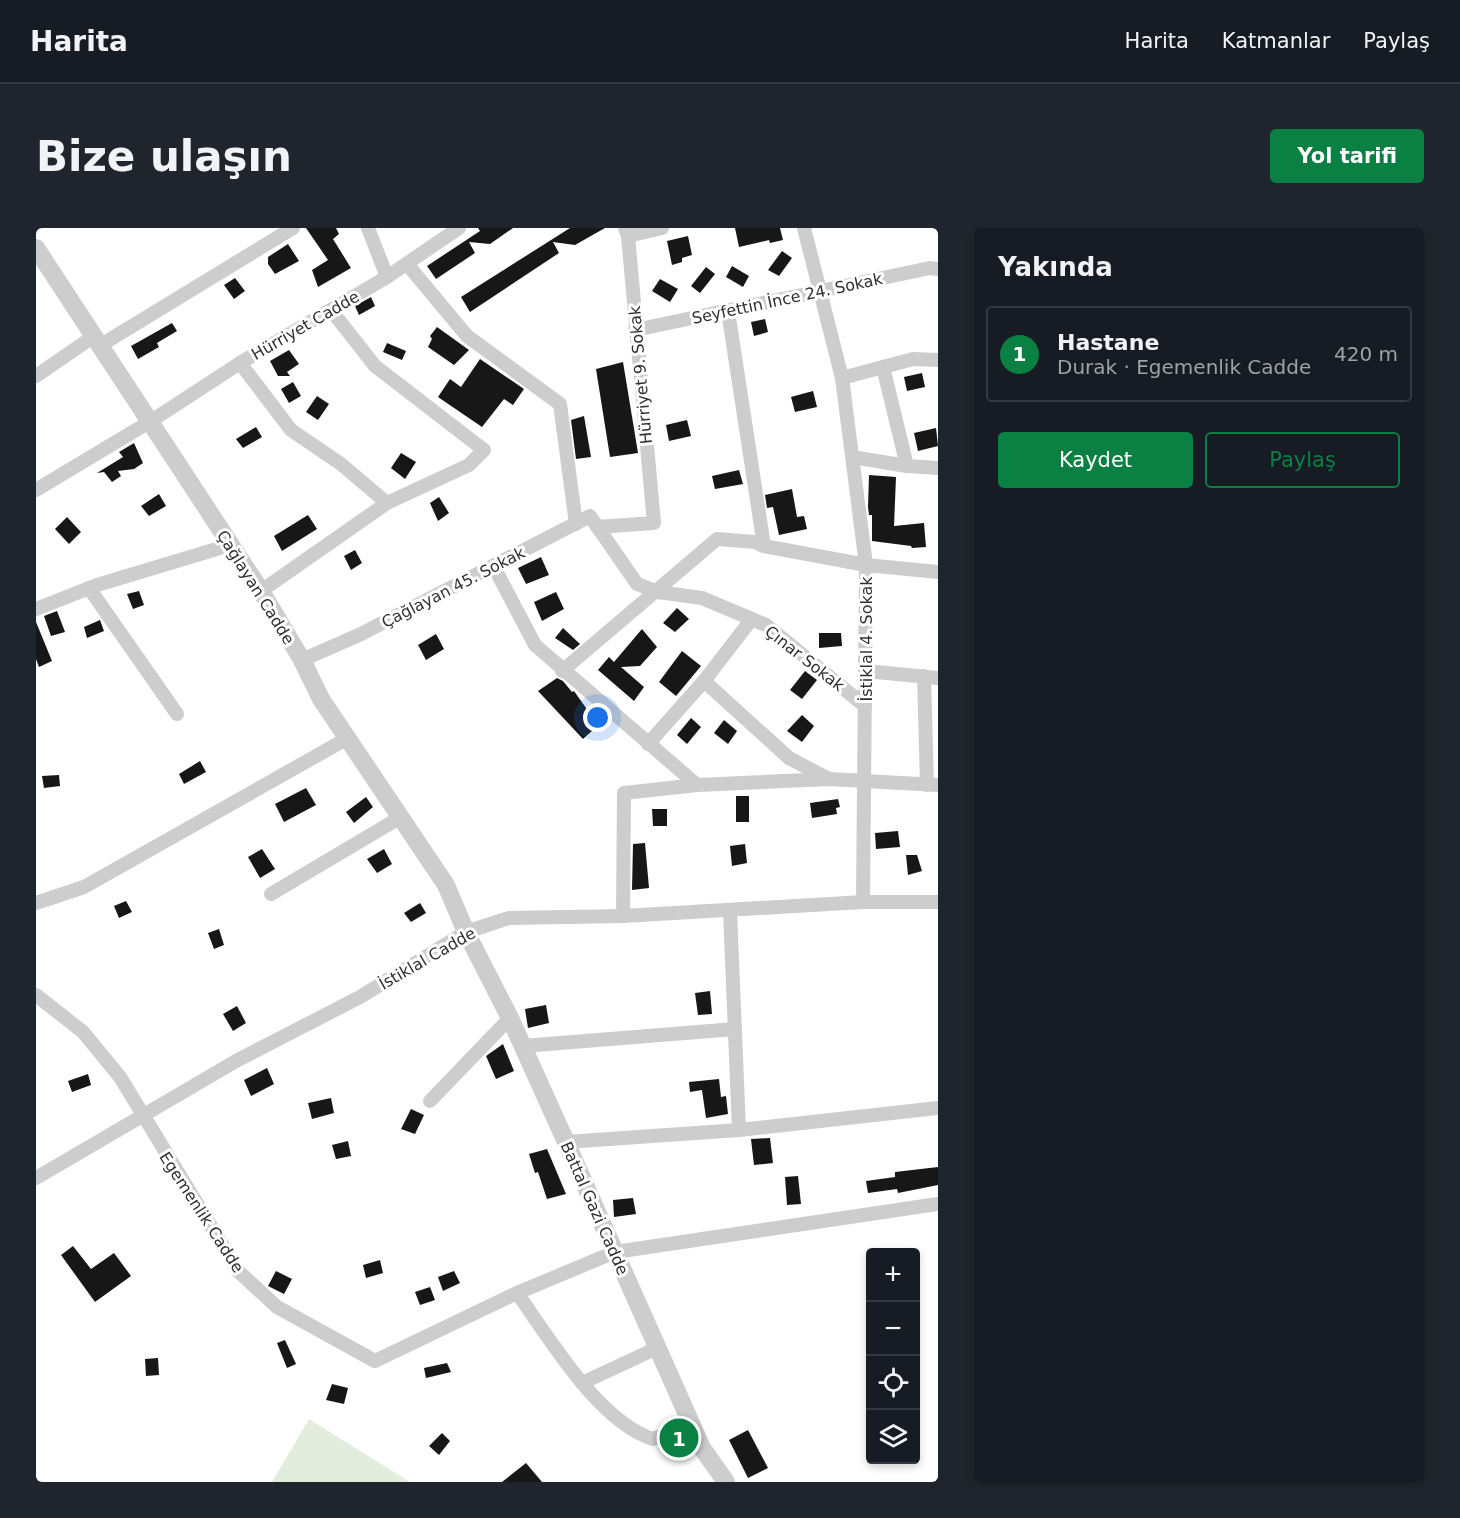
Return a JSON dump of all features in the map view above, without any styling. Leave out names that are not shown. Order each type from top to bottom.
[{"type":"street","points":[[36,376],[293,228]]},
{"type":"street","points":[[368,228],[387,278]]},
{"type":"street","name":"Hürriyet Cadde","points":[[36,490],[151,422],[240,363],[387,278],[459,228]]},
{"type":"street","points":[[626,232],[662,228]]},
{"type":"street","name":"İstiklal 4. Sokak","points":[[804,228],[822,291],[842,378],[866,565],[863,902]]},
{"type":"street","name":"Hürriyet 9. Sokak","points":[[597,527],[654,523],[626,232]]},
{"type":"street","name":"Çağlayan Cadde","points":[[36,248],[261,591],[302,660],[321,699],[446,885],[466,932]]},
{"type":"street","points":[[407,264],[467,336],[560,404],[576,524],[590,516],[597,527]]},
{"type":"street","name":"Seyfettin İnce 24. Sokak","points":[[635,330],[930,268],[938,269]]},
{"type":"street","points":[[261,591],[387,503],[469,465],[484,450],[375,366],[331,310]]},
{"type":"street","points":[[728,311],[764,546]]},
{"type":"street","points":[[842,378],[913,359],[938,360]]},
{"type":"street","points":[[240,363],[291,430],[341,464],[387,503]]},
{"type":"street","points":[[883,368],[907,466]]},
{"type":"street","points":[[852,457],[907,466],[938,468]]},
{"type":"street","name":"Çağlayan 45. Sokak","points":[[302,660],[361,634],[576,524]]},
{"type":"street","name":"Çınar Sokak","points":[[597,527],[637,584],[658,592],[702,598],[766,625],[865,706]]},
{"type":"street","points":[[562,671],[658,592],[717,539],[755,542],[764,546],[866,565],[938,572]]},
{"type":"street","points":[[36,609],[89,588],[230,545]]},
{"type":"street","points":[[494,567],[535,645],[562,671],[698,785]]},
{"type":"street","points":[[89,588],[177,714]]},
{"type":"street","points":[[648,744],[704,681],[752,620]]},
{"type":"street","points":[[622,916],[624,792],[698,785],[829,779],[933,785],[931,677],[866,671]]},
{"type":"street","points":[[704,681],[789,758],[829,779]]},
{"type":"street","points":[[36,903],[84,887],[348,738]]},
{"type":"street","points":[[271,894],[401,817]]},
{"type":"street","name":"İstiklal Cadde","points":[[36,1178],[236,1061],[360,997],[466,932],[509,918],[622,916],[863,902],[938,902]]},
{"type":"street","points":[[730,911],[739,1130]]},
{"type":"street","name":"Battal Gazi Cadde","points":[[466,932],[523,1046],[702,1448],[726,1482]]},
{"type":"street","name":"Egemenlik Cadde","points":[[36,994],[83,1032],[120,1077],[238,1271],[277,1307],[375,1362],[517,1293]]},
{"type":"street","points":[[430,1101],[510,1018]]},
{"type":"street","points":[[523,1046],[735,1029]]},
{"type":"street","points":[[566,1142],[739,1130],[938,1108]]},
{"type":"street","points":[[691,1424],[653,1439],[637,1434],[582,1383],[517,1293],[615,1252],[938,1204]]},
{"type":"street","points":[[582,1383],[657,1348]]},
{"type":"green space","points":[[309,1419],[410,1482],[272,1482]]},
{"type":"building","points":[[306,228],[336,228],[339,234],[333,239],[351,268],[318,287],[312,270],[328,260]]},
{"type":"building","points":[[478,228],[513,228],[490,244],[469,242],[475,253],[436,279],[427,266],[480,231]]},
{"type":"building","points":[[570,228],[605,228],[575,245],[553,242],[559,253],[470,312],[461,297]]},
{"type":"building","points":[[735,228],[780,228],[783,240],[770,243],[769,240],[739,247]]},
{"type":"building","points":[[688,236],[692,255],[672,265],[667,241]]},
{"type":"building","points":[[288,244],[299,261],[275,274],[268,264],[268,257]]},
{"type":"building","points":[[782,251],[792,258],[779,276],[768,270]]},
{"type":"building","points":[[732,266],[749,276],[743,287],[726,277]]},
{"type":"building","points":[[706,267],[715,274],[700,293],[691,286]]},
{"type":"building","points":[[235,278],[245,291],[234,299],[224,285]]},
{"type":"building","points":[[660,279],[678,289],[670,302],[652,291]]},
{"type":"building","points":[[371,297],[375,306],[359,315],[355,306]]},
{"type":"building","points":[[765,319],[768,332],[754,336],[751,322]]},
{"type":"building","points":[[172,323],[177,331],[157,343],[159,347],[138,359],[131,346]]},
{"type":"building","points":[[437,327],[469,350],[454,365],[428,347],[432,339],[430,336]]},
{"type":"building","points":[[387,343],[406,351],[402,360],[383,352]]},
{"type":"building","points":[[289,350],[299,364],[287,372],[290,376],[278,376],[270,361]]},
{"type":"building","points":[[480,359],[524,389],[513,405],[504,399],[482,427],[438,397],[450,379],[461,387]]},
{"type":"building","points":[[623,362],[638,453],[610,457],[596,369]]},
{"type":"building","points":[[922,373],[925,387],[907,391],[904,377]]},
{"type":"building","points":[[293,382],[301,396],[289,403],[281,389]]},
{"type":"building","points":[[813,391],[817,407],[795,412],[791,397]]},
{"type":"building","points":[[317,396],[329,404],[318,420],[306,412]]},
{"type":"building","points":[[584,416],[591,457],[576,459],[571,420]]},
{"type":"building","points":[[687,420],[691,436],[669,441],[666,425]]},
{"type":"building","points":[[256,427],[262,437],[243,448],[236,439]]},
{"type":"building","points":[[936,428],[938,446],[918,451],[914,433]]},
{"type":"building","points":[[134,443],[143,463],[134,469],[118,471],[121,476],[112,482],[104,472],[97,473],[123,457],[119,452]]},
{"type":"building","points":[[401,453],[416,462],[405,479],[391,468]]},
{"type":"building","points":[[739,470],[743,484],[715,489],[712,476]]},
{"type":"building","points":[[869,475],[896,477],[894,526],[924,523],[926,547],[912,548],[872,541],[872,515],[869,515],[868,507]]},
{"type":"building","points":[[792,489],[797,517],[804,516],[807,529],[779,535],[773,507],[767,508],[765,495]]},
{"type":"building","points":[[159,494],[166,506],[149,516],[141,506]]},
{"type":"building","points":[[439,497],[449,513],[438,521],[430,503]]},
{"type":"building","points":[[308,515],[317,529],[282,551],[274,536]]},
{"type":"building","points":[[67,517],[81,532],[69,544],[55,529]]},
{"type":"building","points":[[355,550],[362,563],[351,570],[344,556]]},
{"type":"building","points":[[541,557],[549,575],[526,584],[518,568]]},
{"type":"building","points":[[139,591],[144,605],[133,609],[127,594]]},
{"type":"building","points":[[556,592],[564,609],[542,621],[534,602]]},
{"type":"building","points":[[677,608],[689,619],[675,632],[663,623]]},
{"type":"building","points":[[57,611],[65,632],[51,636],[44,616]]},
{"type":"building","points":[[100,620],[104,631],[87,638],[84,627]]},
{"type":"building","points":[[36,622],[52,661],[39,667],[36,659]]},
{"type":"building","points":[[563,628],[580,644],[573,650],[555,638]]},
{"type":"building","points":[[642,629],[657,647],[640,666],[621,667],[644,687],[634,701],[598,670],[609,657],[614,662]]},
{"type":"building","points":[[819,633],[841,633],[842,646],[819,648]]},
{"type":"building","points":[[436,634],[444,649],[426,660],[418,645]]},
{"type":"building","points":[[682,651],[701,666],[676,696],[659,682]]},
{"type":"building","points":[[805,671],[817,680],[802,699],[790,690]]},
{"type":"building","points":[[557,678],[563,681],[572,692],[574,691],[591,715],[593,713],[601,723],[583,739],[538,691]]},
{"type":"building","points":[[802,715],[814,726],[802,742],[787,731]]},
{"type":"building","points":[[691,718],[701,727],[687,744],[677,735]]},
{"type":"building","points":[[724,720],[737,731],[728,744],[714,733]]},
{"type":"building","points":[[200,761],[206,772],[184,784],[179,774]]},
{"type":"building","points":[[59,775],[60,786],[44,788],[42,776]]},
{"type":"building","points":[[306,788],[316,805],[284,822],[275,804]]},
{"type":"building","points":[[736,796],[749,796],[749,822],[736,822]]},
{"type":"building","points":[[366,797],[373,807],[354,823],[346,812]]},
{"type":"building","points":[[838,799],[840,807],[836,808],[837,814],[812,818],[810,803]]},
{"type":"building","points":[[652,809],[667,809],[667,826],[653,826]]},
{"type":"building","points":[[898,831],[900,847],[876,849],[875,833]]},
{"type":"building","points":[[645,843],[649,888],[632,890],[633,844]]},
{"type":"building","points":[[745,844],[747,863],[732,866],[730,846]]},
{"type":"building","points":[[262,849],[275,869],[260,878],[248,857]]},
{"type":"building","points":[[384,849],[392,864],[377,873],[367,859]]},
{"type":"building","points":[[906,855],[917,855],[922,871],[908,875]]},
{"type":"building","points":[[126,901],[132,912],[119,918],[114,906]]},
{"type":"building","points":[[420,903],[426,913],[411,922],[404,913]]},
{"type":"building","points":[[219,929],[224,945],[214,949],[208,933]]},
{"type":"building","points":[[710,991],[712,1014],[698,1015],[695,993]]},
{"type":"building","points":[[546,1005],[549,1023],[528,1028],[525,1009]]},
{"type":"building","points":[[237,1006],[246,1023],[233,1031],[223,1014]]},
{"type":"building","points":[[503,1044],[514,1071],[496,1079],[486,1056]]},
{"type":"building","points":[[267,1068],[274,1084],[251,1096],[244,1080]]},
{"type":"building","points":[[88,1074],[91,1085],[72,1092],[68,1081]]},
{"type":"building","points":[[719,1079],[721,1097],[726,1096],[728,1114],[706,1118],[702,1090],[690,1092],[689,1082]]},
{"type":"building","points":[[331,1098],[334,1113],[312,1119],[308,1103]]},
{"type":"building","points":[[411,1109],[424,1115],[415,1134],[401,1129]]},
{"type":"building","points":[[770,1138],[773,1163],[754,1165],[751,1139]]},
{"type":"building","points":[[348,1141],[351,1156],[336,1159],[332,1145]]},
{"type":"building","points":[[547,1149],[566,1194],[547,1199],[529,1154]]},
{"type":"building","points":[[938,1167],[938,1185],[898,1193],[897,1189],[868,1193],[866,1181],[895,1177],[895,1172]]},
{"type":"building","points":[[798,1176],[801,1204],[787,1205],[785,1177]]},
{"type":"building","points":[[633,1198],[636,1214],[614,1217],[613,1200]]},
{"type":"building","points":[[73,1246],[91,1269],[114,1253],[131,1276],[95,1302],[61,1255]]},
{"type":"building","points":[[380,1260],[383,1273],[366,1278],[363,1265]]},
{"type":"building","points":[[276,1271],[292,1279],[284,1294],[268,1286]]},
{"type":"building","points":[[454,1271],[460,1283],[443,1291],[438,1277]]},
{"type":"building","points":[[430,1287],[435,1300],[420,1305],[415,1292]]},
{"type":"building","points":[[285,1340],[296,1364],[287,1368],[277,1343]]},
{"type":"building","points":[[158,1358],[159,1375],[146,1376],[145,1359]]},
{"type":"building","points":[[447,1363],[451,1372],[426,1378],[424,1368]]},
{"type":"building","points":[[332,1384],[348,1388],[344,1404],[326,1400]]},
{"type":"building","points":[[748,1430],[768,1468],[748,1478],[729,1440]]},
{"type":"building","points":[[442,1433],[450,1441],[439,1455],[429,1446]]},
{"type":"building","points":[[526,1463],[542,1482],[502,1482]]},
{"type":"place","name":"Hastane","points":[[679,1438]]}]
